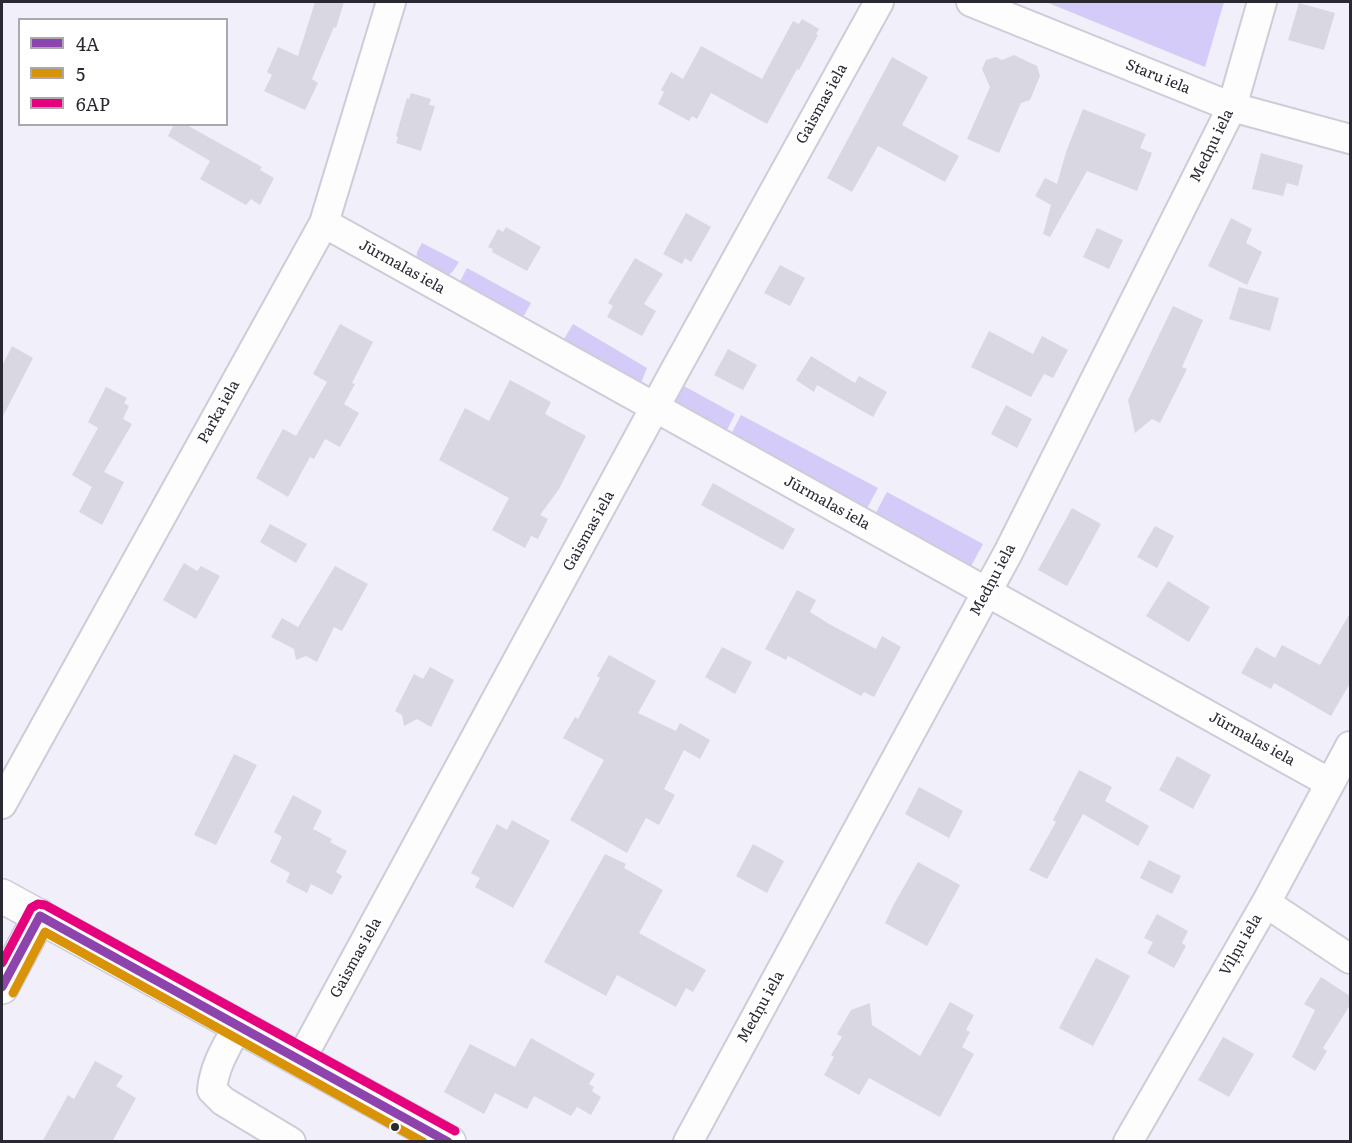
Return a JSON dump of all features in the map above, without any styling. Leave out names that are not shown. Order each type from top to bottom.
[{"type":"street","name":"Parka iela","points":[[2,804],[324,223],[391,2]]},
{"type":"street","name":"Gaismas iela","points":[[300,1061],[879,2]]},
{"type":"street","name":"Staru iela","points":[[971,2],[1232,107],[1350,139]]},
{"type":"street","name":"Medņu iela","points":[[688,1142],[987,592],[1232,107],[1262,2]]},
{"type":"street","name":"Jūrmalas iela","points":[[324,223],[1330,783]]},
{"type":"street","name":"Viļņu iela","points":[[1128,1142],[1266,903],[1350,746]]},
{"type":"street","points":[[2,896],[449,1142]]},
{"type":"street","points":[[1266,903],[1350,959]]},
{"type":"street","points":[[2,987],[40,916]]},
{"type":"street","points":[[238,1026],[213,1077],[212,1090],[223,1101],[291,1142]]},
{"type":"shaded area","points":[[1046,2],[1224,2],[1205,67]]},
{"type":"shaded area","points":[[422,243],[459,262],[444,280],[416,261],[417,252]]},
{"type":"shaded area","points":[[467,268],[531,303],[521,321],[457,287]]},
{"type":"shaded area","points":[[573,324],[647,368],[640,385],[561,344]]},
{"type":"shaded area","points":[[682,385],[735,414],[726,432],[678,410],[676,397]]},
{"type":"shaded area","points":[[741,415],[878,488],[866,510],[729,438]]},
{"type":"shaded area","points":[[887,492],[983,544],[970,568],[874,516]]},
{"type":"building","points":[[315,2],[344,2],[336,28],[334,27],[312,79],[318,83],[305,110],[264,91],[272,75],[267,72],[278,47],[298,56]]},
{"type":"building","points":[[1299,3],[1335,13],[1324,50],[1288,40]]},
{"type":"building","points":[[802,19],[819,29],[816,34],[818,35],[767,124],[711,93],[697,119],[692,116],[689,121],[658,104],[664,92],[661,90],[671,72],[683,79],[701,46],[762,79],[793,21],[799,24]]},
{"type":"building","points":[[1014,55],[1037,66],[1040,76],[1030,100],[1021,103],[999,153],[967,139],[990,87],[982,69],[986,60],[996,57],[1002,60]]},
{"type":"building","points":[[892,57],[928,77],[902,125],[959,156],[945,182],[878,146],[852,192],[827,178]]},
{"type":"building","points":[[411,93],[431,99],[429,105],[435,106],[421,151],[396,143],[407,98],[409,99]]},
{"type":"building","points":[[1083,109],[1146,134],[1140,148],[1152,153],[1137,191],[1087,171],[1050,237],[1043,234],[1051,205],[1035,196],[1045,178],[1057,184],[1066,152]]},
{"type":"building","points":[[173,126],[189,126],[262,167],[260,170],[274,178],[260,205],[251,199],[246,205],[200,179],[210,161],[168,136]]},
{"type":"building","points":[[1261,153],[1303,165],[1298,186],[1287,183],[1283,196],[1252,189]]},
{"type":"building","points":[[686,213],[711,227],[691,262],[685,258],[682,264],[663,254]]},
{"type":"building","points":[[1231,218],[1252,229],[1246,243],[1262,252],[1247,285],[1208,266]]},
{"type":"building","points":[[506,227],[541,247],[527,271],[492,252],[493,249],[488,247],[498,229],[503,232]]},
{"type":"building","points":[[1097,228],[1123,240],[1109,269],[1083,257]]},
{"type":"building","points":[[635,258],[663,274],[644,304],[656,311],[642,336],[607,317],[613,306],[608,303]]},
{"type":"building","points":[[780,265],[805,278],[790,306],[764,293]]},
{"type":"building","points":[[1239,287],[1279,298],[1270,331],[1229,319]]},
{"type":"building","points":[[1173,306],[1203,320],[1182,367],[1187,369],[1160,423],[1152,419],[1135,433],[1128,400]]},
{"type":"building","points":[[340,324],[373,342],[344,404],[359,413],[340,447],[325,439],[314,459],[310,457],[288,497],[256,478],[283,429],[296,436],[327,382],[313,374]]},
{"type":"building","points":[[989,331],[1033,354],[1042,336],[1068,350],[1053,378],[1044,374],[1031,397],[971,367]]},
{"type":"building","points":[[12,346],[33,358],[2,418],[2,366]]},
{"type":"building","points":[[728,349],[757,365],[743,390],[714,375]]},
{"type":"building","points":[[811,356],[855,383],[859,376],[887,392],[873,417],[817,385],[814,392],[796,380]]},
{"type":"building","points":[[510,380],[551,402],[545,414],[586,436],[559,489],[540,515],[548,519],[538,539],[531,536],[525,548],[492,530],[509,498],[439,460],[465,408],[489,421]]},
{"type":"building","points":[[106,387],[127,398],[124,403],[129,406],[123,419],[132,424],[104,472],[124,482],[102,525],[79,512],[92,487],[72,475],[98,428],[88,422]]},
{"type":"building","points":[[1006,405],[1032,419],[1017,448],[991,434]]},
{"type":"building","points":[[713,483],[795,529],[783,550],[701,505]]},
{"type":"building","points":[[1072,508],[1101,524],[1067,586],[1038,570]]},
{"type":"building","points":[[270,524],[307,544],[296,563],[260,542]]},
{"type":"building","points":[[1155,526],[1174,536],[1157,568],[1137,557]]},
{"type":"building","points":[[184,563],[197,571],[201,566],[220,576],[196,619],[163,600]]},
{"type":"building","points":[[335,566],[368,584],[342,631],[334,627],[317,662],[306,656],[296,660],[294,649],[271,637],[282,618],[298,627]]},
{"type":"building","points":[[1168,581],[1210,607],[1189,642],[1146,616]]},
{"type":"building","points":[[797,590],[816,600],[810,612],[831,625],[876,649],[882,636],[901,647],[874,697],[864,692],[861,696],[788,656],[786,660],[765,649]]},
{"type":"building","points":[[1350,613],[1350,683],[1331,716],[1274,683],[1271,689],[1241,673],[1256,647],[1275,658],[1282,645],[1320,665]]},
{"type":"building","points":[[722,647],[752,662],[735,694],[705,677]]},
{"type":"building","points":[[609,655],[656,681],[638,713],[676,731],[680,723],[710,740],[700,759],[684,750],[664,789],[675,795],[659,825],[646,818],[627,853],[570,820],[604,760],[563,738],[575,717],[578,719],[600,678],[597,676]]},
{"type":"building","points":[[430,667],[454,680],[431,727],[417,719],[404,726],[402,715],[395,711],[414,674],[423,679]]},
{"type":"building","points":[[234,754],[257,765],[216,845],[194,835]]},
{"type":"building","points":[[1177,756],[1211,775],[1193,809],[1159,790]]},
{"type":"building","points":[[1079,770],[1112,787],[1105,801],[1149,826],[1138,846],[1083,814],[1047,879],[1029,870],[1056,822],[1053,820]]},
{"type":"building","points":[[919,787],[963,811],[949,838],[905,814]]},
{"type":"building","points":[[293,795],[322,811],[313,829],[332,839],[330,842],[347,851],[336,872],[342,876],[332,895],[311,884],[307,893],[286,882],[290,873],[270,862],[282,837],[274,832]]},
{"type":"building","points":[[512,820],[550,841],[513,908],[475,887],[480,878],[471,873],[497,824],[507,830]]},
{"type":"building","points":[[753,844],[784,861],[767,893],[736,876]]},
{"type":"building","points":[[605,854],[626,864],[624,868],[663,890],[639,933],[706,970],[693,992],[686,988],[676,1007],[617,975],[606,996],[544,962]]},
{"type":"building","points":[[1149,860],[1181,876],[1172,894],[1140,878]]},
{"type":"building","points":[[918,862],[960,885],[927,946],[885,923]]},
{"type":"building","points":[[1157,914],[1188,931],[1182,943],[1186,946],[1174,968],[1147,953],[1153,942],[1144,938]]},
{"type":"building","points":[[1096,958],[1130,976],[1093,1046],[1059,1028]]},
{"type":"building","points":[[1321,977],[1350,996],[1350,1005],[1323,1048],[1327,1051],[1315,1071],[1292,1057],[1315,1010],[1304,1004]]},
{"type":"building","points":[[950,1002],[974,1015],[966,1030],[970,1032],[962,1047],[974,1054],[940,1117],[869,1078],[859,1095],[824,1075],[834,1057],[831,1055],[842,1037],[837,1034],[851,1010],[870,1003],[872,1025],[920,1056]]},
{"type":"building","points":[[1223,1037],[1254,1054],[1229,1097],[1198,1080]]},
{"type":"building","points":[[531,1038],[595,1074],[589,1084],[594,1087],[592,1091],[601,1097],[591,1115],[577,1107],[571,1116],[534,1096],[527,1109],[495,1093],[484,1114],[444,1092],[470,1044],[515,1067]]},
{"type":"building","points":[[95,1061],[123,1076],[116,1086],[136,1098],[112,1142],[42,1142],[68,1095],[74,1099]]},
{"type":"transit line","name":"6AP","points":[[2,963],[31,908],[38,904],[45,905],[455,1131]]},
{"type":"transit line","name":"4A","points":[[40,916],[448,1142]]},
{"type":"transit line","name":"4A","points":[[2,987],[40,916]]},
{"type":"transit line","name":"5","points":[[13,993],[45,932],[423,1142]]}]
